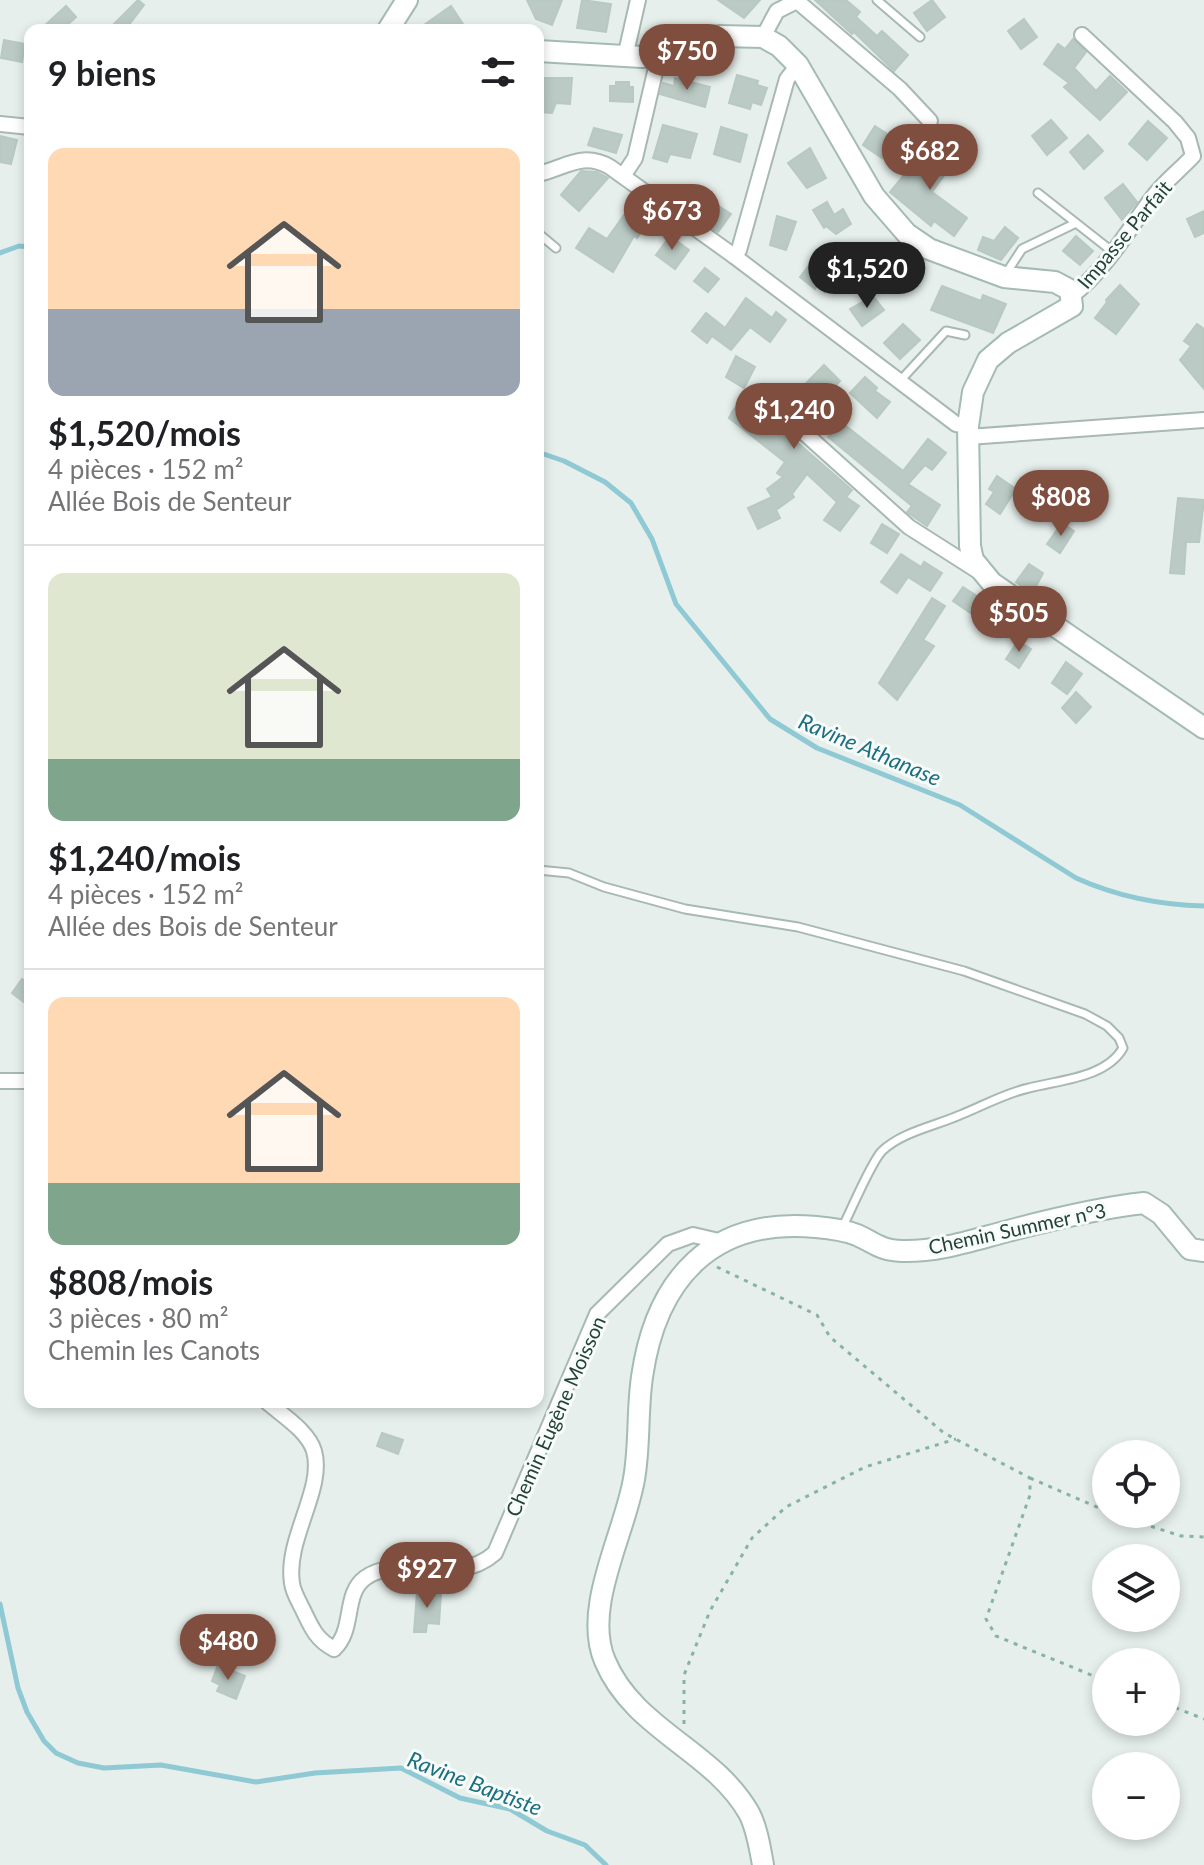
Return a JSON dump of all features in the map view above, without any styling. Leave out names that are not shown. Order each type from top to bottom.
[{"type":"street","points":[[392,24],[407,0]]},
{"type":"street","points":[[625,57],[638,0]]},
{"type":"street","points":[[763,37],[777,11],[798,0],[900,89],[930,121]]},
{"type":"street","name":"Impasse Parfait","points":[[1073,295],[1086,285],[1113,252],[1155,193],[1193,156],[1193,149],[1175,122],[1082,35]]},
{"type":"street","points":[[544,51],[625,57],[659,55],[719,36],[763,37],[779,46],[798,65],[874,196],[891,219],[929,249],[1004,277],[1065,285],[1073,295],[1072,306],[1028,330],[988,360],[973,392],[968,432],[970,546],[973,560],[982,573]]},
{"type":"street","points":[[623,176],[635,158],[659,55]]},
{"type":"street","points":[[734,256],[739,250],[787,79],[798,65]]},
{"type":"street","points":[[0,124],[24,126]]},
{"type":"street","points":[[544,172],[585,159],[599,161],[734,256],[968,432],[1204,420]]},
{"type":"street","points":[[800,429],[909,527],[982,573],[1204,728]]},
{"type":"street","points":[[0,1081],[24,1081]]},
{"type":"street","name":"Chemin Summer n°3","points":[[763,1865],[750,1814],[729,1785],[636,1710],[615,1683],[603,1658],[599,1633],[602,1595],[634,1481],[639,1402],[651,1328],[680,1274],[699,1256],[749,1232],[816,1227],[857,1235],[874,1247],[901,1251],[948,1248],[1041,1222],[1144,1203],[1161,1214],[1190,1249],[1204,1251]]},
{"type":"street","name":"Chemin Eugène Moisson","points":[[274,1408],[297,1427],[314,1450],[314,1489],[294,1543],[292,1584],[320,1642],[334,1649],[344,1640],[353,1598],[362,1580],[377,1571],[464,1570],[483,1564],[495,1553],[597,1314],[668,1244],[693,1235],[723,1242]]},
{"type":"lane","points":[[877,0],[920,37]]},
{"type":"lane","points":[[1038,193],[1113,252]]},
{"type":"lane","points":[[1004,277],[1022,249],[1074,224]]},
{"type":"lane","points":[[544,238],[556,248]]},
{"type":"lane","points":[[899,382],[946,331],[965,335]]},
{"type":"lane","points":[[544,871],[569,873],[604,887],[685,909],[798,927],[964,971],[1085,1014],[1107,1026],[1119,1038],[1123,1048],[1117,1058],[1104,1066],[1065,1082],[1029,1088],[997,1099],[884,1149],[839,1232]]},
{"type":"path","points":[[715,1267],[817,1315],[830,1337],[889,1390],[956,1439],[1030,1478],[1092,1505]]},
{"type":"path","points":[[683,1747],[684,1675],[710,1611],[752,1538],[786,1507],[865,1467],[956,1439]]},
{"type":"path","points":[[1030,1478],[1030,1495],[986,1619],[996,1636],[1092,1675]]},
{"type":"path","points":[[1156,1528],[1181,1536],[1204,1537]]},
{"type":"path","points":[[1180,1710],[1204,1719]]},
{"type":"building","points":[[138,0],[144,5],[130,24],[114,24]]},
{"type":"building","points":[[527,0],[562,0],[552,25],[536,19]]},
{"type":"building","points":[[582,0],[611,4],[606,32],[577,28]]},
{"type":"building","points":[[718,0],[760,0],[744,18]]},
{"type":"building","points":[[815,0],[846,0],[860,12],[856,17],[877,36],[882,31],[908,55],[894,71]]},
{"type":"building","points":[[932,0],[945,17],[927,31],[914,13]]},
{"type":"building","points":[[66,6],[76,17],[68,24],[46,24]]},
{"type":"building","points":[[451,6],[463,24],[426,24]]},
{"type":"building","points":[[1024,19],[1037,37],[1021,49],[1008,31]]},
{"type":"building","points":[[1073,39],[1086,52],[1074,68],[1096,91],[1110,76],[1127,92],[1100,120],[1064,87],[1069,83],[1044,64],[1058,44],[1065,49]]},
{"type":"building","points":[[4,40],[24,44],[22,62],[1,58]]},
{"type":"building","points":[[737,75],[758,81],[757,85],[767,88],[761,105],[752,102],[750,109],[729,103]]},
{"type":"building","points":[[545,78],[572,78],[570,104],[556,103],[552,113],[544,112]]},
{"type":"building","points":[[675,78],[710,87],[705,107],[660,94],[663,83],[674,86]]},
{"type":"building","points":[[616,82],[629,82],[629,87],[633,87],[633,102],[610,101],[610,86],[616,86]]},
{"type":"building","points":[[1051,120],[1067,138],[1047,155],[1032,136]]},
{"type":"building","points":[[1148,121],[1167,138],[1147,160],[1129,144]]},
{"type":"building","points":[[663,125],[697,134],[690,158],[670,154],[667,162],[653,158]]},
{"type":"building","points":[[875,126],[895,139],[882,158],[863,145]]},
{"type":"building","points":[[721,127],[747,135],[740,162],[714,154]]},
{"type":"building","points":[[594,128],[622,135],[616,153],[588,145]]},
{"type":"building","points":[[1088,135],[1103,151],[1084,169],[1070,152]]},
{"type":"building","points":[[0,136],[17,140],[11,164],[0,162]]},
{"type":"building","points":[[940,147],[956,159],[932,192],[967,218],[954,236],[934,221],[931,226],[890,192],[904,175],[907,178],[928,151],[933,155]]},
{"type":"building","points":[[810,148],[826,178],[807,188],[788,163]]},
{"type":"building","points":[[581,171],[597,172],[608,178],[579,211],[561,195]]},
{"type":"building","points":[[1123,184],[1137,202],[1122,220],[1105,198]]},
{"type":"building","points":[[711,201],[731,214],[718,232],[706,224],[709,219],[703,214]]},
{"type":"building","points":[[827,202],[834,215],[843,209],[851,224],[836,234],[826,226],[824,228],[813,210]]},
{"type":"building","points":[[631,205],[650,219],[637,238],[634,236],[613,272],[576,248],[589,228],[607,239]]},
{"type":"building","points":[[1204,211],[1204,233],[1195,237],[1187,219]]},
{"type":"building","points":[[777,216],[796,222],[786,250],[770,245]]},
{"type":"building","points":[[1005,227],[1018,238],[1001,260],[978,250],[983,237],[994,241]]},
{"type":"building","points":[[670,236],[689,250],[675,269],[656,255]]},
{"type":"building","points":[[1076,236],[1093,251],[1080,265],[1063,251]]},
{"type":"building","points":[[890,253],[914,273],[903,285],[877,268]]},
{"type":"building","points":[[814,259],[836,277],[825,292],[817,286],[815,289],[800,277]]},
{"type":"building","points":[[705,268],[719,279],[708,292],[694,281]]},
{"type":"building","points":[[1120,285],[1139,304],[1116,334],[1095,318]]},
{"type":"building","points":[[942,286],[981,301],[983,295],[1006,304],[993,333],[931,310]]},
{"type":"building","points":[[873,296],[884,310],[862,326],[850,309]]},
{"type":"building","points":[[746,298],[772,318],[776,312],[786,320],[770,342],[750,327],[731,350],[712,336],[707,343],[692,331],[706,313],[725,328]]},
{"type":"building","points":[[903,324],[920,340],[900,359],[884,343]]},
{"type":"building","points":[[1197,324],[1204,329],[1204,389],[1180,360],[1191,346],[1184,341]]},
{"type":"building","points":[[736,356],[755,367],[744,388],[726,377]]},
{"type":"building","points":[[824,365],[840,381],[804,420],[792,423],[791,437],[852,490],[846,497],[859,506],[840,531],[824,520],[837,502],[807,474],[792,494],[794,497],[776,510],[780,518],[758,529],[748,508],[772,497],[767,489],[783,477],[777,473],[785,462],[729,418],[745,395],[773,417]]},
{"type":"building","points":[[865,377],[877,388],[875,391],[890,402],[877,418],[850,393]]},
{"type":"building","points":[[841,422],[903,471],[928,439],[946,453],[932,470],[925,465],[908,484],[940,505],[927,526],[907,512],[912,506],[828,437]]},
{"type":"building","points":[[997,476],[1016,489],[1000,514],[986,504],[994,492],[989,489]]},
{"type":"building","points":[[1178,498],[1204,500],[1199,542],[1186,542],[1184,574],[1170,573]]},
{"type":"building","points":[[1062,523],[1074,531],[1060,553],[1047,544]]},
{"type":"building","points":[[882,524],[899,534],[887,553],[871,543]]},
{"type":"building","points":[[901,554],[921,567],[924,562],[942,573],[930,591],[908,577],[897,593],[881,582]]},
{"type":"building","points":[[1029,564],[1043,573],[1032,594],[1016,582]]},
{"type":"building","points":[[963,587],[993,606],[985,623],[953,601]]},
{"type":"building","points":[[932,598],[945,606],[923,640],[934,646],[897,700],[879,683]]},
{"type":"building","points":[[1018,641],[1031,649],[1019,668],[1006,659]]},
{"type":"building","points":[[1066,662],[1082,674],[1067,694],[1052,683]]},
{"type":"building","points":[[1076,692],[1091,707],[1076,723],[1062,708]]},
{"type":"building","points":[[22,979],[24,980],[24,1002],[12,993]]},
{"type":"building","points":[[382,1433],[403,1440],[398,1454],[377,1446]]},
{"type":"building","points":[[417,1592],[441,1593],[439,1624],[427,1623],[426,1632],[414,1632]]},
{"type":"building","points":[[218,1665],[245,1676],[236,1699],[217,1691],[220,1685],[212,1681]]},
{"type":"waterway","name":"Ravine Athanase","points":[[0,253],[24,246]]},
{"type":"waterway","name":"Ravine Athanase","points":[[544,454],[605,482],[631,503],[652,539],[676,604],[770,719],[817,748],[960,805],[1076,878],[1139,898],[1204,906]]},
{"type":"waterway","name":"Ravine Baptiste","points":[[0,1604],[18,1688],[27,1712],[44,1741],[56,1753],[78,1763],[104,1768],[161,1765],[256,1782],[315,1773],[401,1768],[460,1798],[510,1809],[547,1831],[585,1845],[606,1865]]}]
